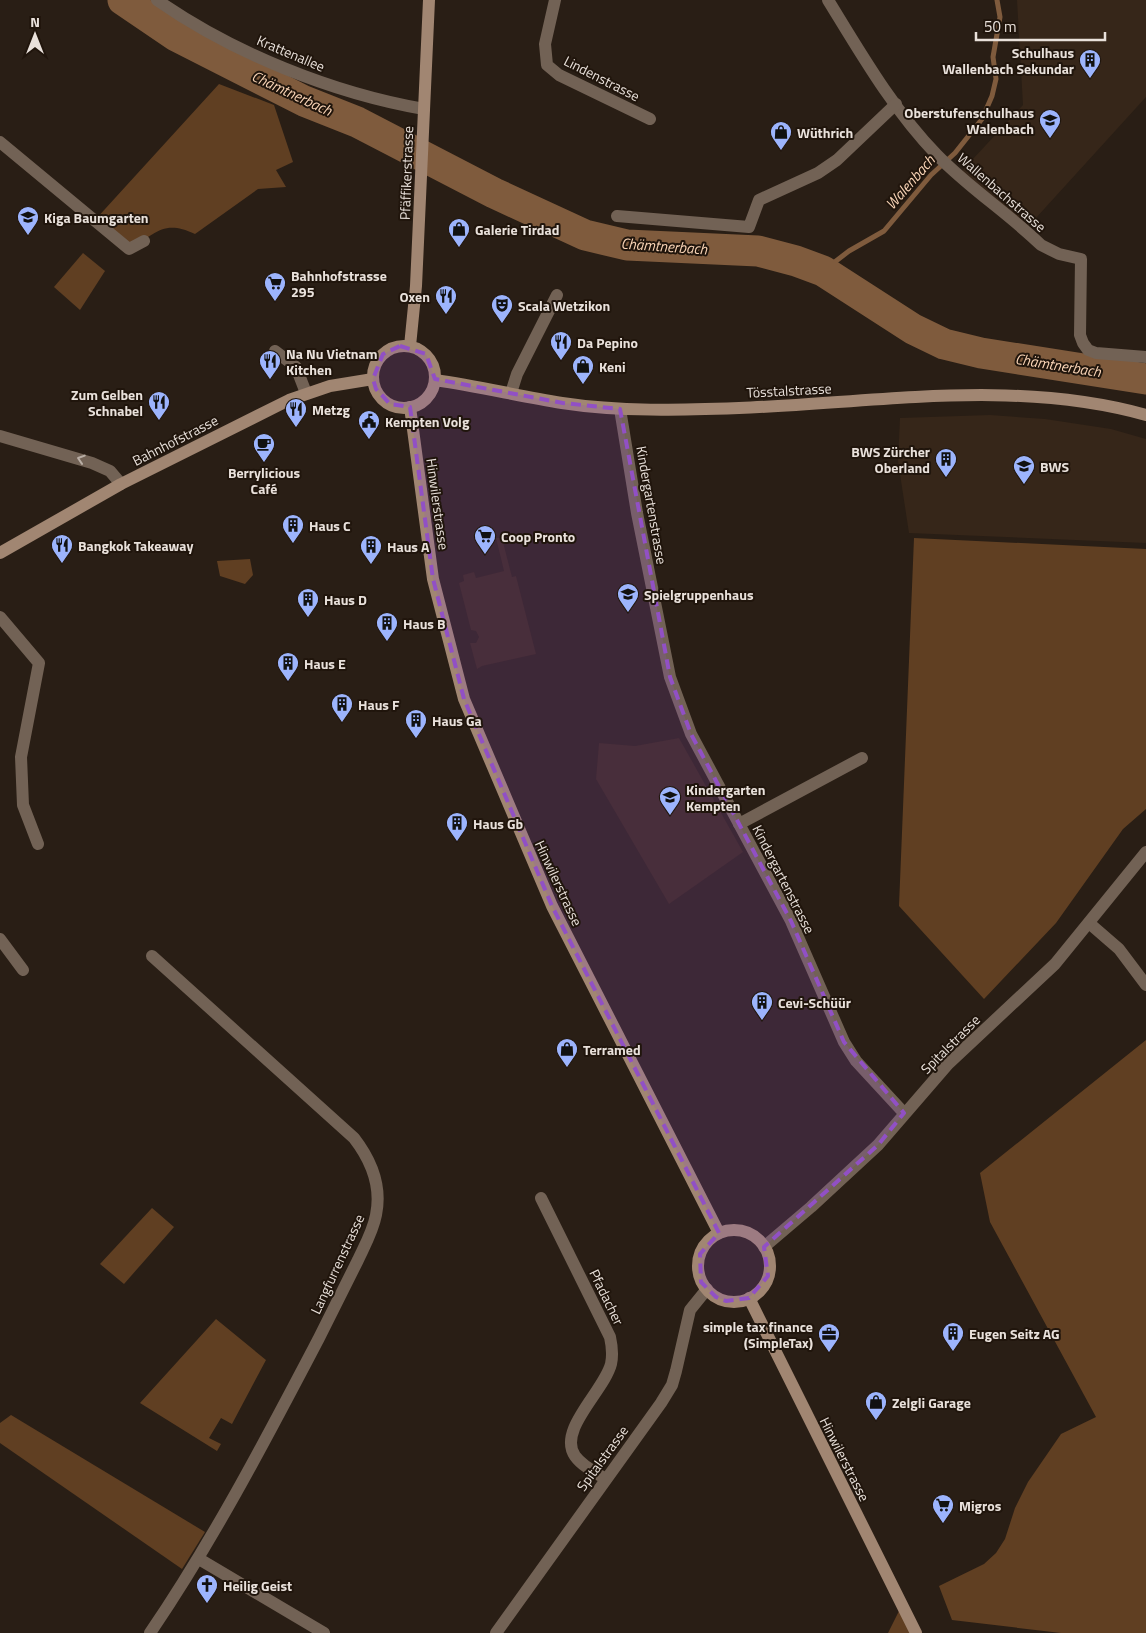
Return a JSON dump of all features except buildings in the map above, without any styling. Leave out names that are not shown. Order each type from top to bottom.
[{"type":"main road","name":"Pfäffikerstrasse","points":[[410,346],[414,320],[429,0]]},
{"type":"main road","points":[[400,346],[410,346],[426,354],[435,370],[435,380],[427,398],[419,404],[410,407],[399,407],[390,404],[376,390],[373,379],[377,361],[383,354],[400,346]]},
{"type":"main road","name":"Bahnhofstrasse","points":[[0,553],[121,484],[306,393],[373,379]]},
{"type":"main road","name":"Tösstalstrasse","points":[[435,380],[563,403],[620,409],[738,408],[991,395],[1052,398],[1146,415]]},
{"type":"main road","name":"Hinwilerstrasse","points":[[410,407],[434,579],[464,700],[484,751],[552,906],[719,1233]]},
{"type":"main road","points":[[739,1230],[758,1239],[764,1247],[769,1261],[768,1276],[758,1293],[738,1302],[726,1301],[716,1297],[707,1290],[702,1282],[698,1263],[704,1246],[719,1233],[739,1230]]},
{"type":"main road","name":"Hinwilerstrasse","points":[[749,1298],[916,1633]]},
{"type":"street","name":"Krattenallee","points":[[156,0],[222,40],[320,82],[401,105],[424,109]]},
{"type":"street","name":"Lindenstrasse","points":[[555,0],[545,44],[547,65],[559,75],[650,119]]},
{"type":"street","name":"Wallenbachstrasse","points":[[828,0],[896,104],[937,155],[1041,245],[1059,254],[1081,259],[1080,335],[1088,350],[1096,353],[1146,357]]},
{"type":"street","points":[[617,216],[749,227],[759,200],[818,173],[837,160],[896,104]]},
{"type":"street","points":[[0,142],[130,249],[144,240]]},
{"type":"street","points":[[511,393],[517,374],[557,295]]},
{"type":"street","points":[[275,351],[296,367],[306,393]]},
{"type":"street","name":"Kindergartenstrasse","points":[[620,409],[636,513],[670,677],[691,734],[791,921],[844,1042],[856,1061],[904,1113]]},
{"type":"street","points":[[0,436],[92,462],[110,471],[121,484]]},
{"type":"street","points":[[0,617],[39,663],[21,757],[22,805],[38,844]]},
{"type":"street","points":[[739,824],[862,758]]},
{"type":"street","name":"Spitalstrasse","points":[[764,1247],[878,1144],[948,1064],[1055,964],[1146,852]]},
{"type":"street","points":[[1089,923],[1119,949],[1146,986]]},
{"type":"street","points":[[0,939],[22,970]]},
{"type":"street","name":"Langfurrenstrasse","points":[[150,1633],[199,1559],[261,1448],[356,1265],[372,1231],[376,1215],[377,1187],[369,1161],[354,1138],[152,956]]},
{"type":"street","name":"Pfadacher","points":[[541,1198],[610,1337],[611,1365],[575,1426],[570,1442],[576,1457],[606,1479]]},
{"type":"street","name":"Spitalstrasse","points":[[496,1633],[672,1385],[690,1310],[707,1290]]},
{"type":"street","points":[[199,1559],[324,1633]]},
{"type":"highlighted area","points":[[400,346],[426,354],[435,379],[563,403],[620,409],[670,677],[691,734],[791,921],[844,1042],[904,1113],[878,1145],[764,1247],[768,1276],[749,1298],[726,1301],[716,1297],[701,1282],[700,1254],[719,1233],[552,906],[464,699],[433,579],[410,407],[390,404],[376,389],[373,379],[383,354]]},
{"type":"shaded area","name":"Oberstufenschulhaus Walenbach","points":[[1017,0],[1146,0],[1146,97],[1025,230],[959,174],[1023,105]]},
{"type":"shaded area","points":[[219,84],[274,105],[293,162],[276,170],[286,187],[258,189],[195,234],[175,228],[167,228],[160,230],[129,249],[95,220]]},
{"type":"shaded area","points":[[83,253],[105,271],[80,310],[54,287]]},
{"type":"shaded area","name":"BWS","points":[[990,415],[1045,419],[1111,429],[1146,439],[1146,543],[909,533],[898,461],[900,418]]},
{"type":"shaded area","points":[[496,538],[502,538],[512,577],[516,576],[536,654],[482,666],[477,669],[470,643],[476,643],[479,637],[476,631],[471,630],[459,583],[464,581],[463,575],[474,572],[476,578],[504,571]]},
{"type":"shaded area","points":[[914,538],[1146,549],[1146,809],[1123,829],[1056,923],[984,999],[899,906]]},
{"type":"shaded area","points":[[250,559],[253,575],[245,584],[220,576],[217,561]]},
{"type":"shaded area","name":"Kindergarten Kempten","points":[[679,738],[743,852],[669,904],[596,779],[599,743],[635,746]]},
{"type":"shaded area","points":[[1146,1040],[1146,1633],[1061,1633],[952,1620],[939,1586],[984,1564],[996,1553],[1005,1539],[1015,1508],[1028,1482],[1061,1434],[1096,1417],[990,1222],[980,1173]]},
{"type":"shaded area","points":[[152,1208],[174,1227],[124,1284],[100,1264]]},
{"type":"shaded area","points":[[216,1319],[266,1360],[232,1424],[221,1418],[209,1438],[221,1444],[217,1451],[140,1403]]},
{"type":"shaded area","points":[[11,1415],[205,1532],[182,1569],[0,1443],[0,1423]]},
{"type":"shaded area","points":[[902,1605],[916,1633],[888,1633]]},
{"type":"waterway","name":"Chämtnerbach","points":[[123,0],[176,36],[304,101],[357,122],[494,193],[585,235],[627,245],[758,251],[796,261],[823,271],[913,329],[944,344],[981,353],[1146,379]]},
{"type":"waterway","name":"Walenbach","points":[[823,271],[849,251],[884,231],[931,175],[955,153],[982,119],[992,96],[996,79],[993,57],[1000,17],[997,0]]},
{"type":"place","name":"Schulhaus Wallenbach Sekundar","points":[[1090,79]]},
{"type":"place","name":"Oberstufenschulhaus Walenbach","points":[[1050,139]]},
{"type":"place","name":"Wüthrich","points":[[781,151]]},
{"type":"place","name":"Kiga Baumgarten","points":[[28,236]]},
{"type":"place","name":"Galerie Tirdad","points":[[459,248]]},
{"type":"place","name":"Bahnhofstrasse 295","points":[[275,302]]},
{"type":"place","name":"Oxen","points":[[446,315]]},
{"type":"place","name":"Scala Wetzikon","points":[[502,324]]},
{"type":"place","name":"Da Pepino","points":[[561,361]]},
{"type":"place","name":"Na Nu Vietnam Kitchen","points":[[270,380]]},
{"type":"place","name":"Keni","points":[[583,385]]},
{"type":"place","name":"Zum Gelben Schnabel","points":[[159,421]]},
{"type":"place","name":"Metzg","points":[[296,428]]},
{"type":"place","name":"Kempten Volg","points":[[369,440]]},
{"type":"place","name":"Berrylicious Café","points":[[264,463]]},
{"type":"place","name":"BWS Zürcher Oberland","points":[[946,478]]},
{"type":"place","name":"BWS","points":[[1024,485]]},
{"type":"place","name":"Haus C","points":[[293,544]]},
{"type":"place","name":"Coop Pronto","points":[[485,555]]},
{"type":"place","name":"Bangkok Takeaway","points":[[62,564]]},
{"type":"place","name":"Haus A","points":[[371,565]]},
{"type":"place","name":"Spielgruppenhaus","points":[[628,613]]},
{"type":"place","name":"Haus D","points":[[308,618]]},
{"type":"place","name":"Haus B","points":[[387,642]]},
{"type":"place","name":"Haus E","points":[[288,682]]},
{"type":"place","name":"Haus F","points":[[342,723]]},
{"type":"place","name":"Haus Ga","points":[[416,739]]},
{"type":"place","name":"Kindergarten Kempten","points":[[670,816]]},
{"type":"place","name":"Haus Gb","points":[[457,842]]},
{"type":"place","name":"Cevi-Schüür","points":[[762,1021]]},
{"type":"place","name":"Terramed","points":[[567,1068]]},
{"type":"place","name":"Eugen Seitz AG","points":[[953,1352]]},
{"type":"place","name":"simple tax finance (SimpleTax)","points":[[829,1353]]},
{"type":"place","name":"Zelgli Garage","points":[[876,1421]]},
{"type":"place","name":"Migros","points":[[943,1524]]},
{"type":"place","name":"Heilig Geist","points":[[207,1604]]}]
